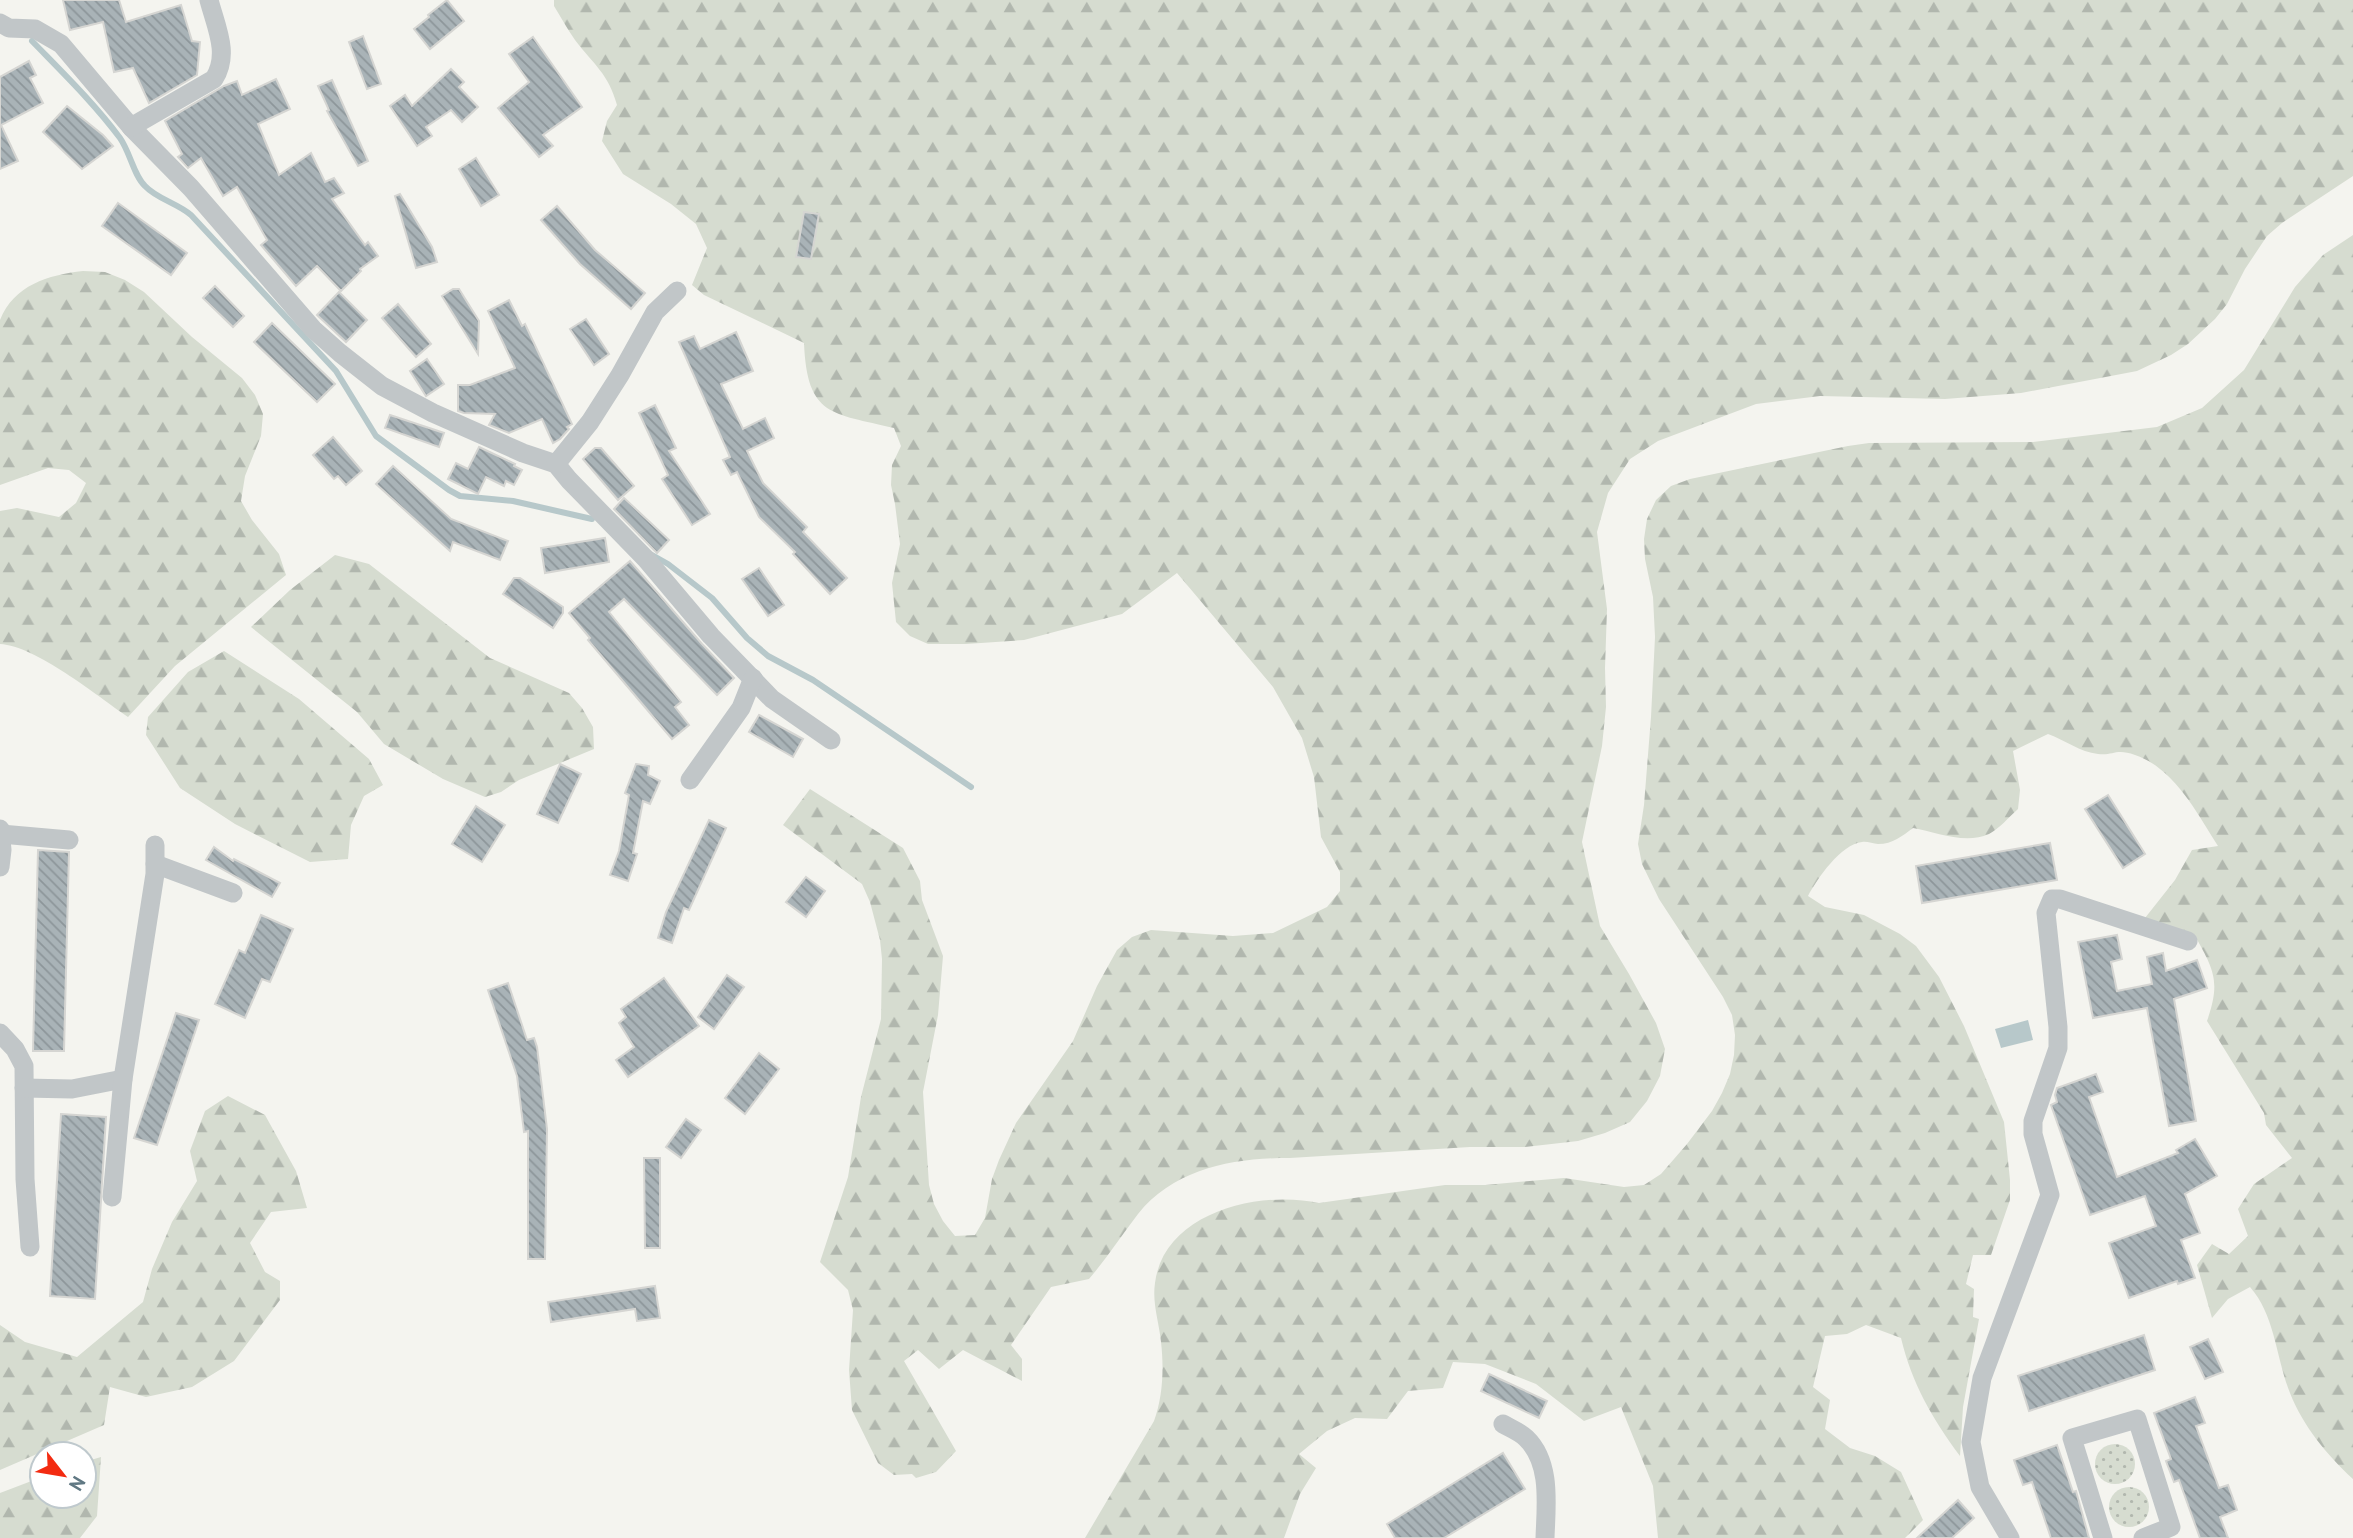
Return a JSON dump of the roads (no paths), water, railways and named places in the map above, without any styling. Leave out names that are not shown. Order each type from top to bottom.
[{"type":"street","points":[[131,127],[214,79],[221,68],[223,54],[209,0]]},
{"type":"street","points":[[0,23],[9,28],[35,29],[61,44],[131,127],[191,188],[313,329],[340,353],[382,386],[433,413],[523,453],[556,464],[646,559],[711,636],[772,699],[831,740]]},
{"type":"street","points":[[556,464],[590,422],[655,312],[677,291]]},
{"type":"street","points":[[690,780],[741,709],[753,678]]},
{"type":"street","points":[[0,867],[1,832],[69,840]]},
{"type":"street","points":[[112,1197],[123,1079],[155,854],[233,893]]},
{"type":"street","points":[[2010,1538],[1980,1487],[1971,1442],[1982,1378],[2050,1195],[2033,1134],[2033,1121],[2058,1048],[2046,913],[2052,899],[2060,899],[2188,941]]},
{"type":"street","points":[[0,1033],[15,1049],[24,1066],[25,1179],[30,1247]]},
{"type":"street","points":[[24,1088],[72,1089],[123,1079]]},
{"type":"street","points":[[2103,1538],[2072,1437],[2137,1419],[2171,1527],[2143,1538]]},
{"type":"street","points":[[1503,1424],[1525,1437],[1533,1447],[1543,1472],[1546,1497],[1545,1538]]},
{"type":"waterway","points":[[32,41],[110,125],[145,186],[191,215],[336,371],[376,436],[460,496],[513,501],[592,519]]},
{"type":"waterway","points":[[652,555],[712,598],[747,638],[768,656],[813,680],[971,787]]}]
